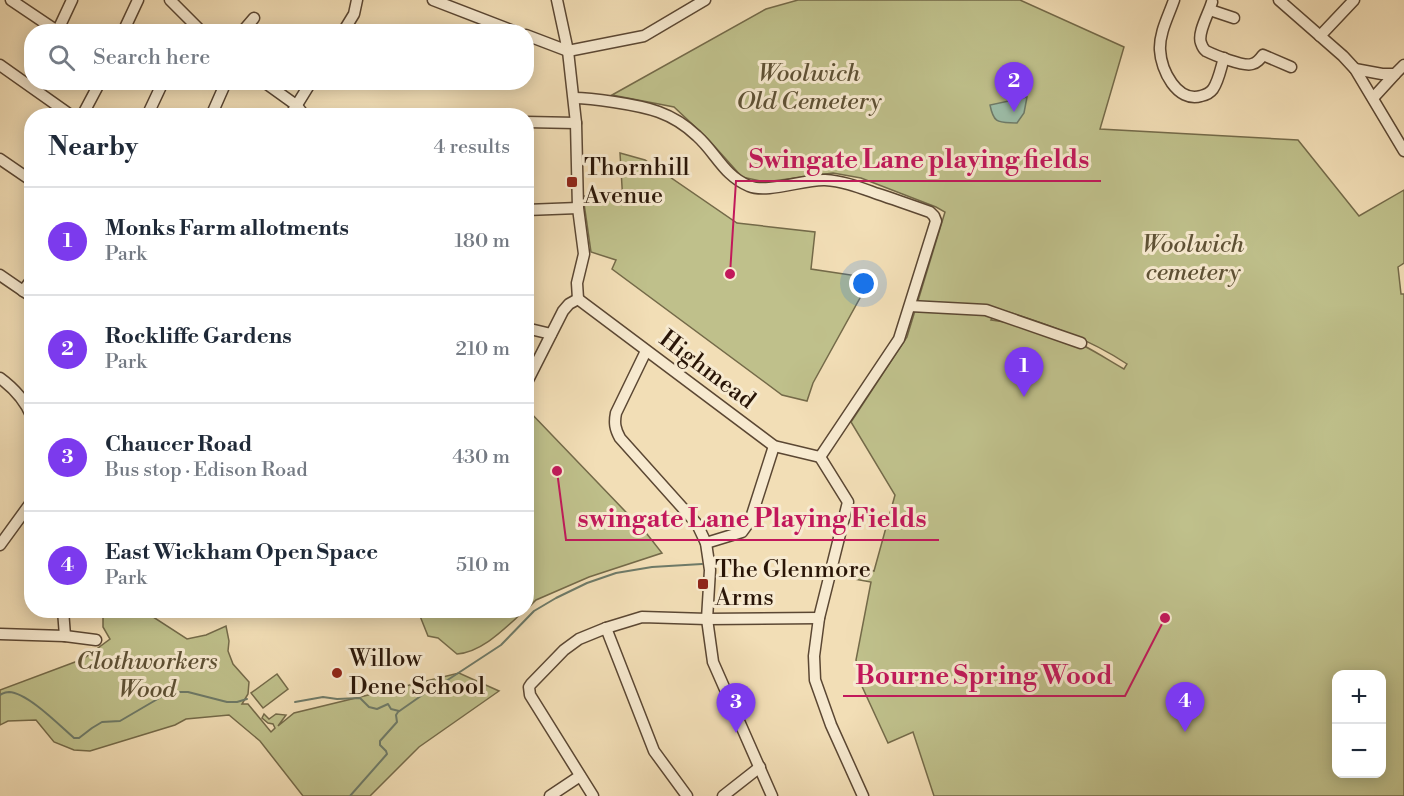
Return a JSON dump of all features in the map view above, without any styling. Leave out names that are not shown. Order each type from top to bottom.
[{"type":"street","points":[[10,0],[46,24]]},
{"type":"street","points":[[60,24],[72,0]]},
{"type":"street","points":[[127,24],[138,0]]},
{"type":"street","points":[[170,0],[189,24]]},
{"type":"street","points":[[348,24],[354,14],[357,0]]},
{"type":"street","points":[[433,0],[495,24]]},
{"type":"street","points":[[534,368],[563,311],[578,299],[577,283],[584,254],[578,208],[576,123],[568,51],[558,0]]},
{"type":"street","points":[[534,38],[568,51],[644,36],[705,0]]},
{"type":"street","points":[[1174,0],[1160,50],[1161,59],[1170,81],[1181,93],[1188,96],[1196,98],[1206,95],[1212,89],[1224,58]]},
{"type":"street","points":[[1279,0],[1355,69],[1404,151]]},
{"type":"street","points":[[1320,36],[1354,0]]},
{"type":"street","points":[[1234,18],[1211,6],[1200,35],[1202,47],[1224,58],[1248,65],[1254,64],[1263,55],[1291,67]]},
{"type":"street","points":[[249,24],[254,18]]},
{"type":"street","points":[[0,65],[24,79]]},
{"type":"street","points":[[1372,98],[1404,65]]},
{"type":"street","points":[[1355,69],[1395,74]]},
{"type":"street","points":[[40,90],[62,108]]},
{"type":"street","points":[[86,108],[96,90]]},
{"type":"street","points":[[151,108],[159,90]]},
{"type":"street","points":[[215,108],[222,90]]},
{"type":"street","points":[[272,90],[291,108]]},
{"type":"street","points":[[294,108],[306,90]]},
{"type":"street","points":[[573,98],[648,107],[672,117],[698,136],[736,180],[752,188],[771,188],[825,180],[850,184],[934,216],[936,221],[899,339],[820,456],[848,502],[819,618],[814,656],[815,680],[831,725],[863,796]]},
{"type":"street","points":[[534,122],[576,123]]},
{"type":"street","points":[[0,159],[24,176]]},
{"type":"street","points":[[534,210],[578,208]]},
{"type":"street","points":[[0,275],[24,292]]},
{"type":"street","name":"Highmead","points":[[578,299],[774,446],[820,456]]},
{"type":"street","points":[[910,306],[986,310],[1081,343]]},
{"type":"street","points":[[534,330],[551,334]]},
{"type":"street","points":[[646,351],[616,413],[615,430],[697,524],[706,543],[710,570],[706,619],[713,662],[772,796]]},
{"type":"street","points":[[0,378],[20,395],[24,402]]},
{"type":"street","points":[[706,543],[742,532],[750,521],[774,446]]},
{"type":"street","points":[[0,545],[24,512]]},
{"type":"street","points":[[593,796],[530,695],[531,684],[564,650],[579,639],[642,617],[819,618]]},
{"type":"street","points":[[64,618],[65,636]]},
{"type":"street","points":[[606,628],[654,751],[687,796]]},
{"type":"street","points":[[0,634],[65,636],[96,640]]},
{"type":"street","points":[[723,796],[760,768]]},
{"type":"street","points":[[550,796],[580,776]]},
{"type":"green space","points":[[798,0],[1020,0],[1124,47],[1100,129],[1298,140],[1359,216],[1404,190],[1404,263],[1398,267],[1401,294],[1404,294],[1404,796],[934,796],[913,732],[888,743],[860,682],[856,660],[871,582],[837,576],[840,564],[874,571],[895,495],[851,422],[907,337],[945,212],[861,178],[833,173],[765,182],[742,177],[708,139],[674,107],[612,95],[766,9]],"holes":[[[998,309],[1031,319],[1097,346],[1127,364],[1124,369],[1085,346],[1052,333],[991,320]]]},
{"type":"green space","points":[[620,153],[645,160],[737,223],[815,232],[811,269],[871,278],[813,383],[807,401],[782,395],[612,269],[616,260],[591,252],[583,196],[623,203]]},
{"type":"green space","points":[[534,416],[647,534],[662,553],[589,577],[534,602]]},
{"type":"green space","name":"Clothworkers Wood","points":[[103,618],[155,618],[187,639],[206,635],[226,626],[228,651],[233,664],[249,682],[248,694],[242,704],[248,704],[271,732],[275,728],[273,724],[262,718],[264,714],[269,719],[276,714],[286,715],[278,726],[294,713],[459,673],[499,691],[419,747],[370,796],[303,796],[260,741],[229,715],[186,719],[175,725],[90,751],[74,750],[54,742],[36,720],[8,721],[0,725],[0,690],[83,659],[110,639],[103,627]]},
{"type":"green space","points":[[421,618],[516,618],[485,644],[467,652],[457,654],[438,638],[428,636]]},
{"type":"green space","points":[[277,674],[288,689],[263,708],[251,693]]},
{"type":"shaded area","points":[[1027,97],[1024,113],[1017,123],[998,121],[993,116],[990,105]]},
{"type":"waterway","points":[[534,611],[587,583],[616,573],[652,567],[702,564]]},
{"type":"waterway","points":[[350,796],[387,754],[380,745],[380,741],[397,722],[398,712],[501,645],[527,618]]},
{"type":"waterway","points":[[0,695],[9,692],[25,698],[43,710],[74,738],[79,738],[102,722],[120,721],[173,692],[188,692],[227,702],[247,699]]},
{"type":"waterway","points":[[295,702],[323,697],[360,698],[369,707],[377,709],[388,704],[391,709],[399,711]]},
{"type":"place","name":"Rockliffe Gardens","points":[[1014,112]]},
{"type":"place","name":"Thornhill Avenue","points":[[572,182]]},
{"type":"place","name":"Swingate Lane playing fields","points":[[730,274]]},
{"type":"place","name":"Monks Farm allotments","points":[[1024,397]]},
{"type":"place","name":"swingate Lane Playing Fields","points":[[557,471]]},
{"type":"place","name":"The Glenmore Arms","points":[[703,584]]},
{"type":"place","name":"Bourne Spring Wood","points":[[1165,618]]},
{"type":"place","name":"Willow Dene School","points":[[337,673]]},
{"type":"place","name":"East Wickham Open Space","points":[[1185,732]]},
{"type":"place","name":"Chaucer Road","points":[[736,733]]},
{"type":"park label","name":"Woolwich Old Cemetery","points":[[809,88]]},
{"type":"park label","name":"Woolwich cemetery","points":[[1193,259]]}]
